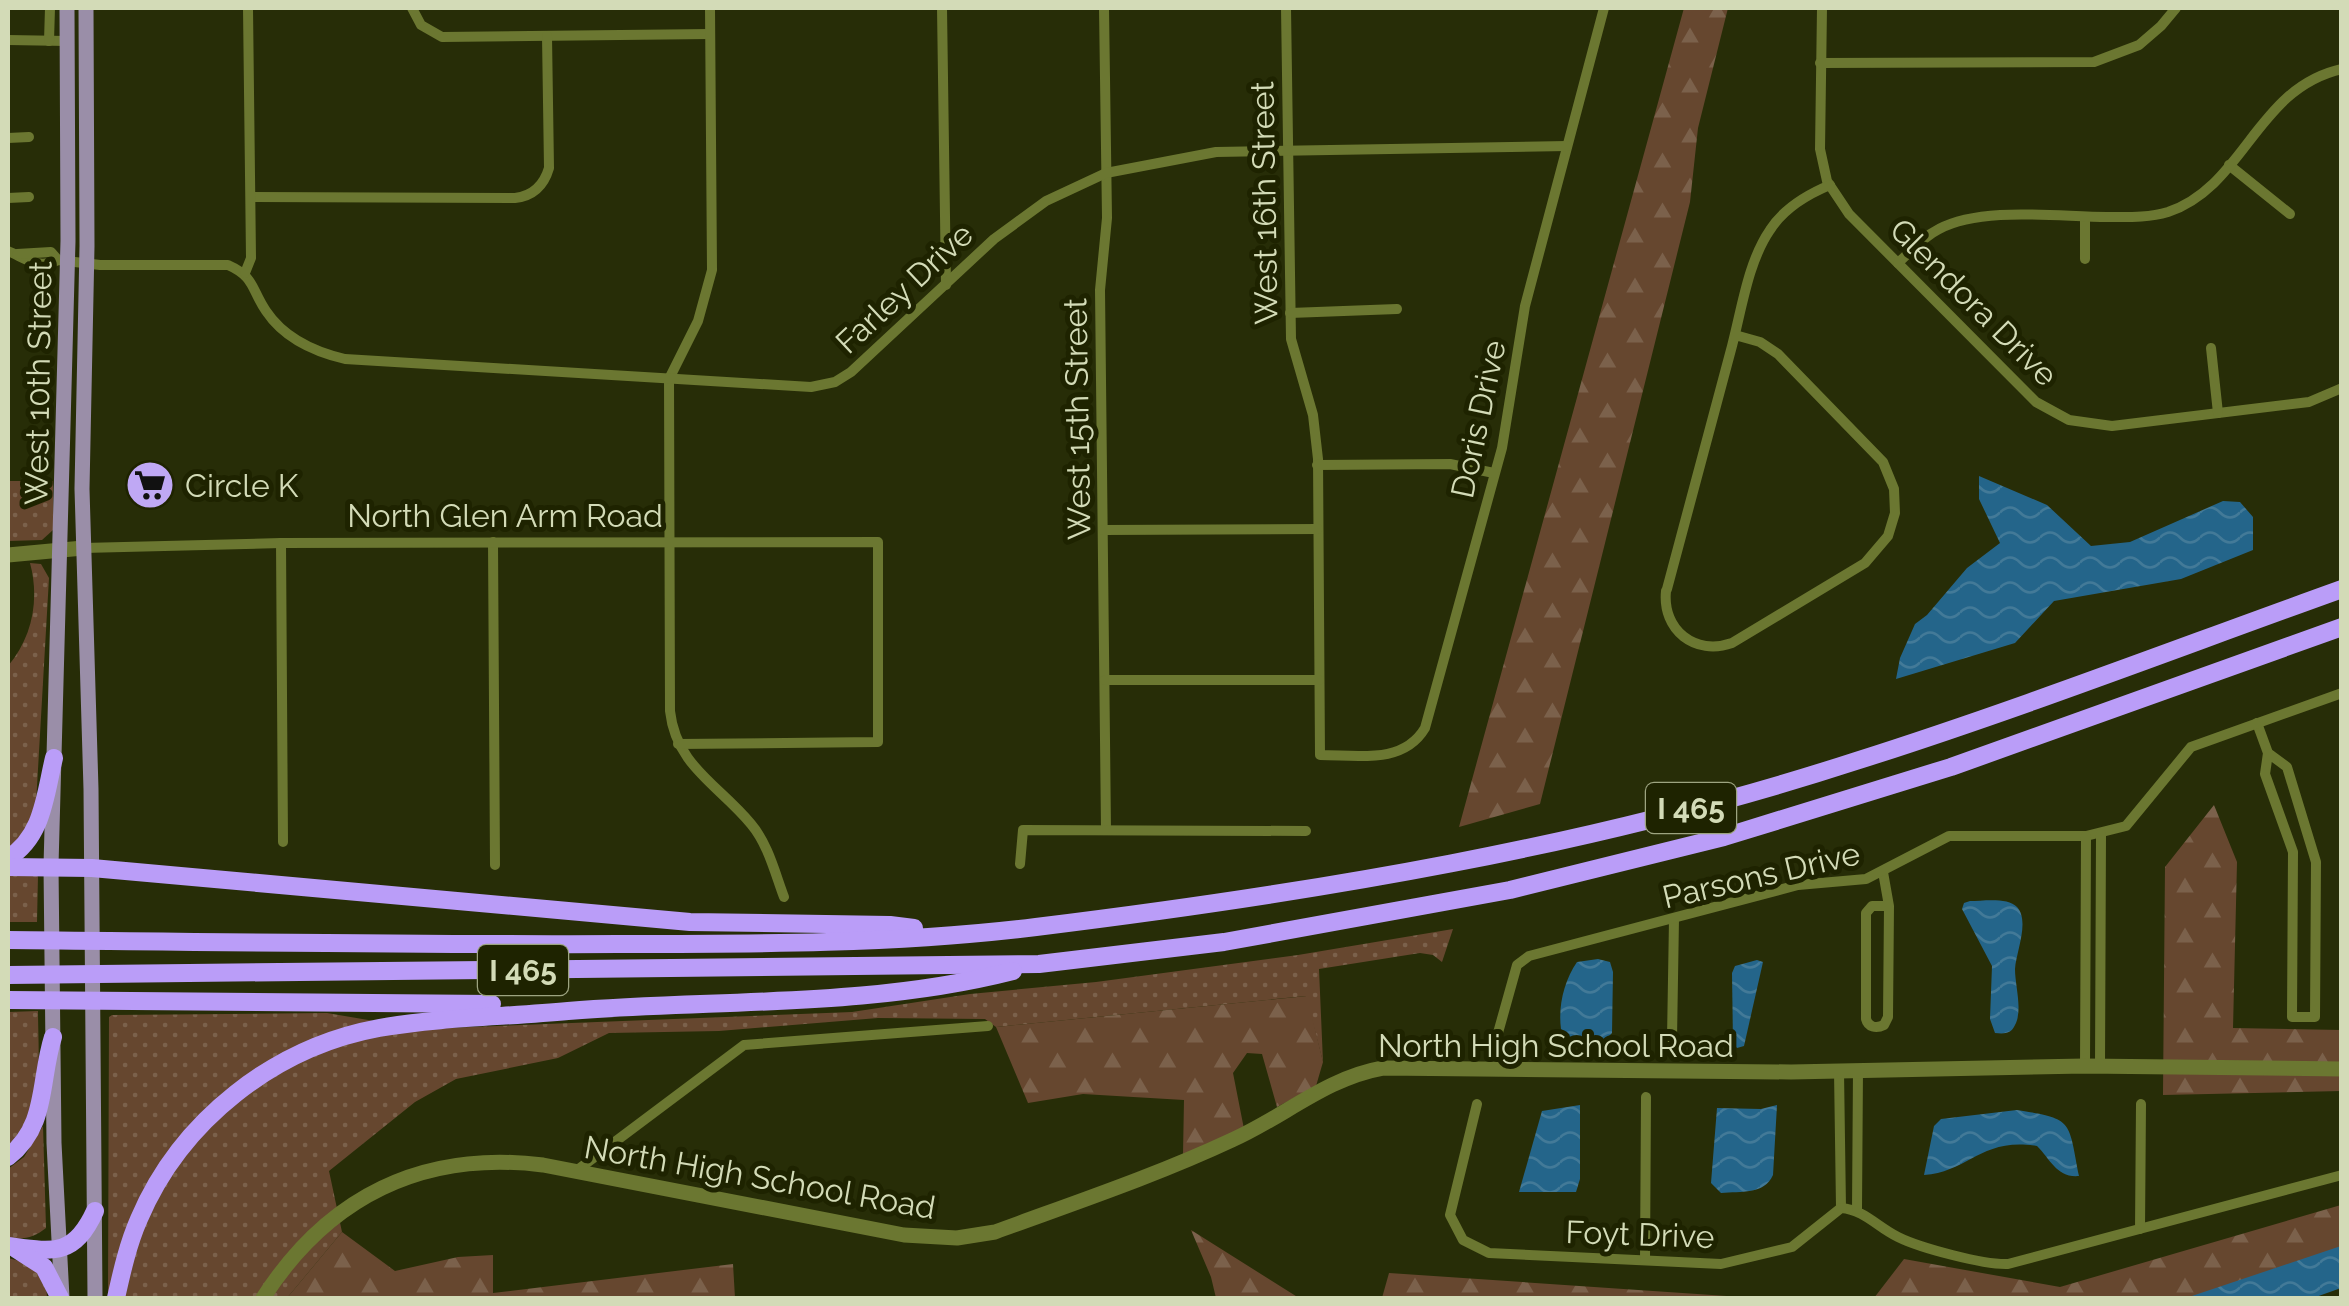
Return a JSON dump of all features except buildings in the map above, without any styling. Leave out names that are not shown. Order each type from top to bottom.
[{"type":"highway","name":"I 465","points":[[8,940],[691,944],[833,941],[1033,928],[1342,882],[1674,813],[1854,762],[2342,589]]},
{"type":"highway","name":"I 465","points":[[8,975],[1039,964],[1224,942],[1526,887],[1790,818],[1935,772],[2342,627]]},
{"type":"highway","points":[[8,858],[22,848],[38,825],[54,758]]},
{"type":"highway","points":[[8,867],[92,868],[609,916],[744,924],[890,924],[954,934]]},
{"type":"highway","points":[[116,1298],[130,1242],[160,1178],[209,1118],[264,1072],[329,1042],[379,1028],[456,1018],[589,1008],[822,999],[960,985],[1039,964]]},
{"type":"highway","points":[[8,1000],[571,1004],[589,1008]]},
{"type":"highway","points":[[8,1158],[26,1140],[40,1114],[45,1063],[53,1037]]},
{"type":"highway","points":[[10,1246],[59,1248],[82,1237],[95,1211]]},
{"type":"highway","points":[[10,1246],[44,1267],[61,1298]]},
{"type":"main road","name":"West 10th Street","points":[[67,8],[63,261],[73,549],[92,868],[95,1298]]},
{"type":"main road","name":"West 10th Street","points":[[61,1298],[53,1037],[54,758],[82,398],[87,264],[86,8]]},
{"type":"street","points":[[49,41],[50,8]]},
{"type":"street","points":[[12,252],[51,252],[63,261],[87,264],[228,265],[246,273],[251,258],[248,8]]},
{"type":"street","points":[[412,8],[420,26],[445,37],[710,34]]},
{"type":"street","points":[[710,8],[714,260],[698,321],[669,379],[670,710],[678,744],[696,772],[760,836],[784,897]]},
{"type":"street","points":[[942,8],[946,285]]},
{"type":"street","name":"West 15th Street","points":[[1104,8],[1107,218],[1100,290],[1106,830]]},
{"type":"street","name":"West 16th Street","points":[[1286,8],[1291,339],[1314,415],[1318,465],[1320,755]]},
{"type":"street","name":"Doris Drive","points":[[1320,755],[1392,754],[1420,736],[1428,719],[1512,403],[1525,306],[1604,8]]},
{"type":"street","name":"Glendora Drive","points":[[1822,8],[1820,150],[1830,185],[1849,214],[2030,395],[2064,418],[2112,426],[2309,402],[2342,388]]},
{"type":"street","points":[[1820,63],[2094,62],[2139,45],[2176,8]]},
{"type":"street","points":[[251,197],[515,198],[534,192],[548,171],[547,36]]},
{"type":"street","points":[[8,40],[67,41]]},
{"type":"street","points":[[1898,263],[1930,234],[1960,220],[2142,217],[2166,212],[2206,191],[2288,94],[2316,76],[2342,69]]},
{"type":"street","points":[[8,138],[29,138]]},
{"type":"street","name":"Farley Drive","points":[[246,273],[264,309],[283,330],[335,357],[806,387],[830,384],[851,372],[994,239],[1038,205],[1106,173],[1188,155],[1568,146]]},
{"type":"street","points":[[2228,166],[2290,214]]},
{"type":"street","points":[[1735,335],[1760,342],[1778,354],[1877,454],[1893,484],[1894,518],[1880,548],[1866,563],[1727,645],[1708,647],[1689,642],[1675,629],[1666,612],[1666,591],[1754,263],[1770,228],[1798,201],[1830,185]]},
{"type":"street","points":[[8,198],[29,197]]},
{"type":"street","points":[[2085,217],[2086,258]]},
{"type":"street","points":[[1290,313],[1396,309]]},
{"type":"street","points":[[2211,348],[2218,412]]},
{"type":"street","points":[[1318,465],[1440,463],[1494,473]]},
{"type":"street","points":[[1103,530],[1318,528]]},
{"type":"street","points":[[492,542],[495,865]]},
{"type":"street","name":"North Glen Arm Road","points":[[73,549],[492,542],[878,542],[878,742],[678,744]]},
{"type":"street","points":[[281,544],[282,842]]},
{"type":"street","points":[[8,555],[73,549]]},
{"type":"street","points":[[1105,680],[1320,680]]},
{"type":"street","name":"Parsons Drive","points":[[1496,1040],[1517,967],[1526,958],[1798,885],[1859,880],[1883,872],[1931,842],[1949,836],[2102,834],[2126,826],[2187,750],[2342,693]]},
{"type":"street","points":[[2257,723],[2268,754],[2265,774],[2293,852],[2292,1017],[2315,1017],[2316,862],[2287,767],[2268,754]]},
{"type":"street","points":[[1020,864],[1023,830],[1306,831]]},
{"type":"street","points":[[2092,1066],[2100,986],[2102,834]]},
{"type":"street","points":[[2086,836],[2086,986],[2092,1066]]},
{"type":"street","points":[[2293,852],[2313,847]]},
{"type":"street","points":[[1883,872],[1889,906],[1888,1017],[1882,1026],[1874,1027],[1868,1024],[1866,913],[1874,906],[1889,906]]},
{"type":"street","points":[[2086,908],[2101,908]]},
{"type":"street","points":[[1672,1038],[1674,920]]},
{"type":"street","points":[[2086,986],[2100,986]]},
{"type":"street","points":[[575,1171],[744,1045],[988,1026]]},
{"type":"street","name":"North High School Road","points":[[263,1298],[285,1266],[319,1229],[350,1206],[405,1178],[454,1165],[493,1162],[575,1171],[904,1234],[957,1238],[995,1232],[1213,1148],[1251,1131],[1325,1086],[1392,1067],[1534,1072],[2092,1066],[2342,1069]]},
{"type":"street","points":[[1839,1070],[1841,1208],[1857,1210],[1904,1240],[2001,1264],[2342,1175]]},
{"type":"street","points":[[1857,1210],[1858,1070]]},
{"type":"street","points":[[1645,1260],[1646,1096]]},
{"type":"street","name":"Foyt Drive","points":[[1477,1104],[1450,1205],[1452,1224],[1463,1240],[1489,1252],[1714,1265],[1792,1246],[1841,1208]]},
{"type":"street","points":[[2140,1104],[2140,1229]]},
{"type":"green space","points":[[1684,8],[1728,8],[1698,128],[1690,202],[1540,804],[1459,827]]},
{"type":"green space","points":[[8,481],[53,481],[53,530],[42,540],[8,541]]},
{"type":"green space","points":[[30,563],[41,564],[49,578],[35,821],[8,851],[8,666],[23,643],[32,618]]},
{"type":"green space","points":[[2214,805],[2237,862],[2233,1028],[2341,1030],[2341,1091],[2163,1095],[2165,867]]},
{"type":"green space","points":[[8,873],[38,875],[37,922],[8,922]]},
{"type":"green space","points":[[1453,929],[1442,962],[1433,955],[1420,953],[1319,969],[1323,1062],[1306,996],[996,1027],[985,1019],[878,1018],[719,1031],[609,1033],[558,1058],[456,1079],[415,1102],[329,1171],[342,1232],[287,1298],[108,1298],[112,1015],[327,1013],[421,1029],[852,1012],[1298,955]]},
{"type":"green space","points":[[1307,996],[1323,1062],[1316,1086],[1277,1107],[1262,1054],[1247,1053],[1233,1073],[1244,1129],[1183,1155],[1184,1100],[1083,1094],[1028,1103],[996,1027]]},
{"type":"green space","points":[[38,1011],[39,1065],[34,1101],[20,1133],[8,1146],[8,1012]]},
{"type":"green space","points":[[43,1126],[46,1228],[28,1237],[8,1237],[8,1169],[24,1157]]},
{"type":"green space","points":[[2341,1205],[2341,1256],[2193,1298],[1874,1298],[1904,1259],[2060,1287]]},
{"type":"green space","points":[[1191,1230],[1299,1298],[1216,1298]]},
{"type":"green space","points":[[342,1232],[395,1271],[458,1257],[493,1255],[493,1293],[733,1264],[735,1298],[287,1298]]},
{"type":"green space","points":[[8,1258],[27,1263],[46,1281],[47,1298],[8,1298]]},
{"type":"green space","points":[[1389,1273],[1756,1298],[1382,1298]]},
{"type":"water","points":[[1979,476],[2047,505],[2091,546],[2130,542],[2223,501],[2240,502],[2253,517],[2253,550],[2181,579],[2054,601],[2015,643],[1896,679],[1900,658],[1915,624],[1967,568],[2000,543],[1979,499]]},
{"type":"water","points":[[1970,901],[2008,902],[2021,913],[2015,969],[2018,1012],[2007,1033],[1995,1033],[1990,1019],[1992,966],[1962,909]]},
{"type":"water","points":[[1577,962],[1610,962],[1613,972],[1612,1033],[1602,1043],[1569,1037],[1561,1029],[1560,1020],[1565,985],[1572,969]]},
{"type":"water","points":[[1763,962],[1744,1046],[1737,1048],[1733,1043],[1732,973],[1735,966]]},
{"type":"water","points":[[1580,1105],[1580,1179],[1576,1192],[1519,1192],[1542,1111]]},
{"type":"water","points":[[1777,1105],[1773,1175],[1764,1186],[1751,1191],[1721,1193],[1711,1183],[1717,1108],[1761,1109]]},
{"type":"water","points":[[2017,1110],[2049,1116],[2065,1125],[2079,1176],[2060,1171],[2037,1146],[2018,1145],[1989,1150],[1953,1168],[1924,1175],[1934,1126],[1941,1119]]},
{"type":"water","points":[[2341,1246],[2341,1288],[2313,1298],[2186,1298]]},
{"type":"place","name":"Circle K","points":[[150,485]]}]
